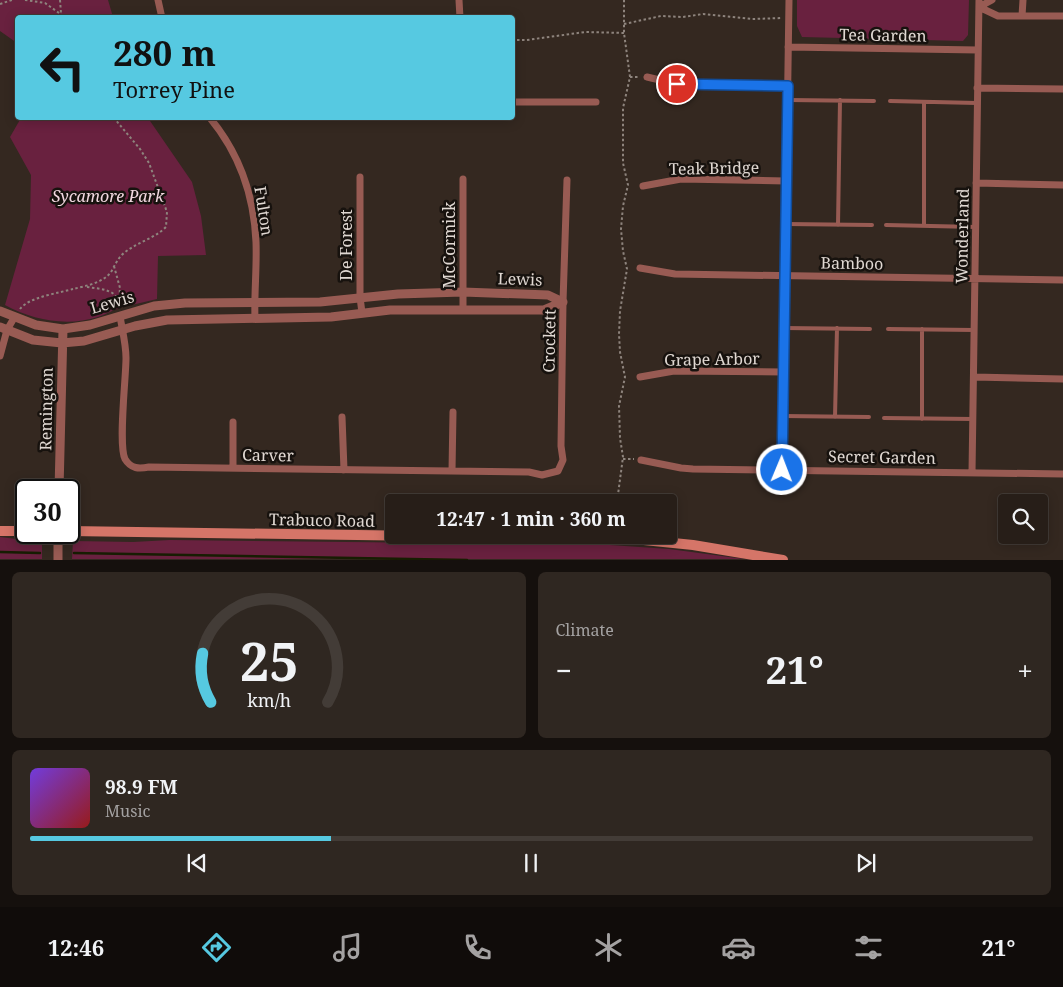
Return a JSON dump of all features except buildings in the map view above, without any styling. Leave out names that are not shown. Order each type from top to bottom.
[{"type":"main road","points":[[0,531],[15,531]]},
{"type":"main road","name":"Trabuco Road","points":[[80,532],[634,539],[693,545],[761,558],[783,560]]},
{"type":"street","points":[[158,0],[161,15]]},
{"type":"street","points":[[459,0],[460,15]]},
{"type":"street","points":[[782,470],[789,0]]},
{"type":"street","points":[[979,3],[992,0]]},
{"type":"street","points":[[1022,16],[1023,0]]},
{"type":"street","points":[[979,3],[998,16],[1063,16]]},
{"type":"street","name":"Wonderland","points":[[972,473],[979,3]]},
{"type":"street","name":"Tea Garden","points":[[788,48],[978,50]]},
{"type":"street","points":[[647,77],[677,84],[788,86]]},
{"type":"street","points":[[978,88],[1063,89]]},
{"type":"street","points":[[515,102],[596,102]]},
{"type":"street","name":"Fulton","points":[[211,120],[233,152],[244,177],[253,208],[256,243],[255,319]]},
{"type":"street","name":"De Forest","points":[[360,177],[360,297],[362,313]]},
{"type":"street","name":"McCormick","points":[[462,310],[463,179]]},
{"type":"street","name":"Teak Bridge","points":[[643,186],[681,179],[786,181]]},
{"type":"street","name":"Crockett","points":[[558,471],[563,460],[563,302],[567,180]]},
{"type":"street","points":[[976,183],[1063,185]]},
{"type":"street","name":"Bamboo","points":[[640,268],[675,274],[1063,280]]},
{"type":"street","name":"Lewis","points":[[0,311],[36,325],[63,329],[90,325],[154,306],[185,303],[320,302],[398,294],[463,292],[548,295],[563,302]]},
{"type":"street","name":"Lewis","points":[[4,328],[33,340],[62,343],[84,341],[167,320],[331,317],[390,310],[544,310],[563,302]]},
{"type":"street","name":"Carver","points":[[120,316],[126,356],[122,444],[126,460],[138,469],[148,467],[233,468],[529,472],[542,474],[558,471]]},
{"type":"street","points":[[0,356],[4,328],[14,318]]},
{"type":"street","name":"Remington","points":[[59,479],[63,329]]},
{"type":"street","name":"Grape Arbor","points":[[640,378],[674,371],[784,372]]},
{"type":"street","points":[[974,377],[1063,379]]},
{"type":"street","points":[[452,471],[453,412]]},
{"type":"street","points":[[342,417],[344,470]]},
{"type":"street","points":[[233,422],[233,468]]},
{"type":"street","name":"Secret Garden","points":[[641,460],[681,468],[1063,474]]},
{"type":"street","points":[[58,544],[58,560]]},
{"type":"lane","points":[[788,100],[874,101]]},
{"type":"lane","points":[[838,225],[840,100]]},
{"type":"lane","points":[[890,101],[977,103]]},
{"type":"lane","points":[[924,102],[924,226]]},
{"type":"lane","points":[[786,224],[872,225]]},
{"type":"lane","points":[[886,225],[976,226]]},
{"type":"lane","points":[[784,328],[870,329]]},
{"type":"lane","points":[[835,417],[837,328]]},
{"type":"lane","points":[[888,329],[974,330]]},
{"type":"lane","points":[[922,329],[922,418]]},
{"type":"lane","points":[[783,416],[869,417]]},
{"type":"lane","points":[[884,418],[973,420]]},
{"type":"path","points":[[0,4],[12,0]]},
{"type":"path","points":[[25,0],[45,3],[62,14]]},
{"type":"path","points":[[60,0],[62,14]]},
{"type":"path","points":[[619,494],[625,459],[620,438],[619,406],[627,377],[620,352],[619,334],[620,311],[628,269],[623,250],[621,229],[623,206],[629,185],[623,163],[623,108],[631,77],[624,33],[624,0]]},
{"type":"path","points":[[624,24],[652,17],[682,17],[703,14],[752,19],[789,18]]},
{"type":"path","points":[[515,40],[585,32],[624,33]]},
{"type":"path","points":[[14,318],[23,305],[36,299],[85,286],[102,279],[109,274],[122,255],[134,246],[155,237],[166,227],[168,221],[167,212],[149,163],[116,120]]},
{"type":"path","points":[[114,266],[120,288],[120,316]]},
{"type":"path","points":[[85,286],[108,290],[115,294],[119,301]]},
{"type":"green space","points":[[0,0],[108,0],[112,15],[15,15],[15,42],[0,31]]},
{"type":"green space","points":[[797,0],[969,0],[968,35],[963,41],[802,37],[797,26]]},
{"type":"green space","name":"Sycamore Park","points":[[20,120],[149,120],[192,182],[201,216],[206,255],[158,256],[157,299],[120,308],[86,320],[62,322],[38,318],[5,305],[30,219],[31,175],[10,137]]},
{"type":"green space","points":[[0,537],[15,539],[15,544],[42,544],[42,559],[0,559]]},
{"type":"green space","points":[[170,540],[385,542],[385,544],[610,545],[669,549],[744,559],[72,559],[73,544],[80,544],[80,541],[133,542]]},
{"type":"waterway","points":[[0,552],[40,553]]},
{"type":"waterway","points":[[74,553],[467,560]]},
{"type":"route","points":[[677,84],[788,86],[782,470]]}]
